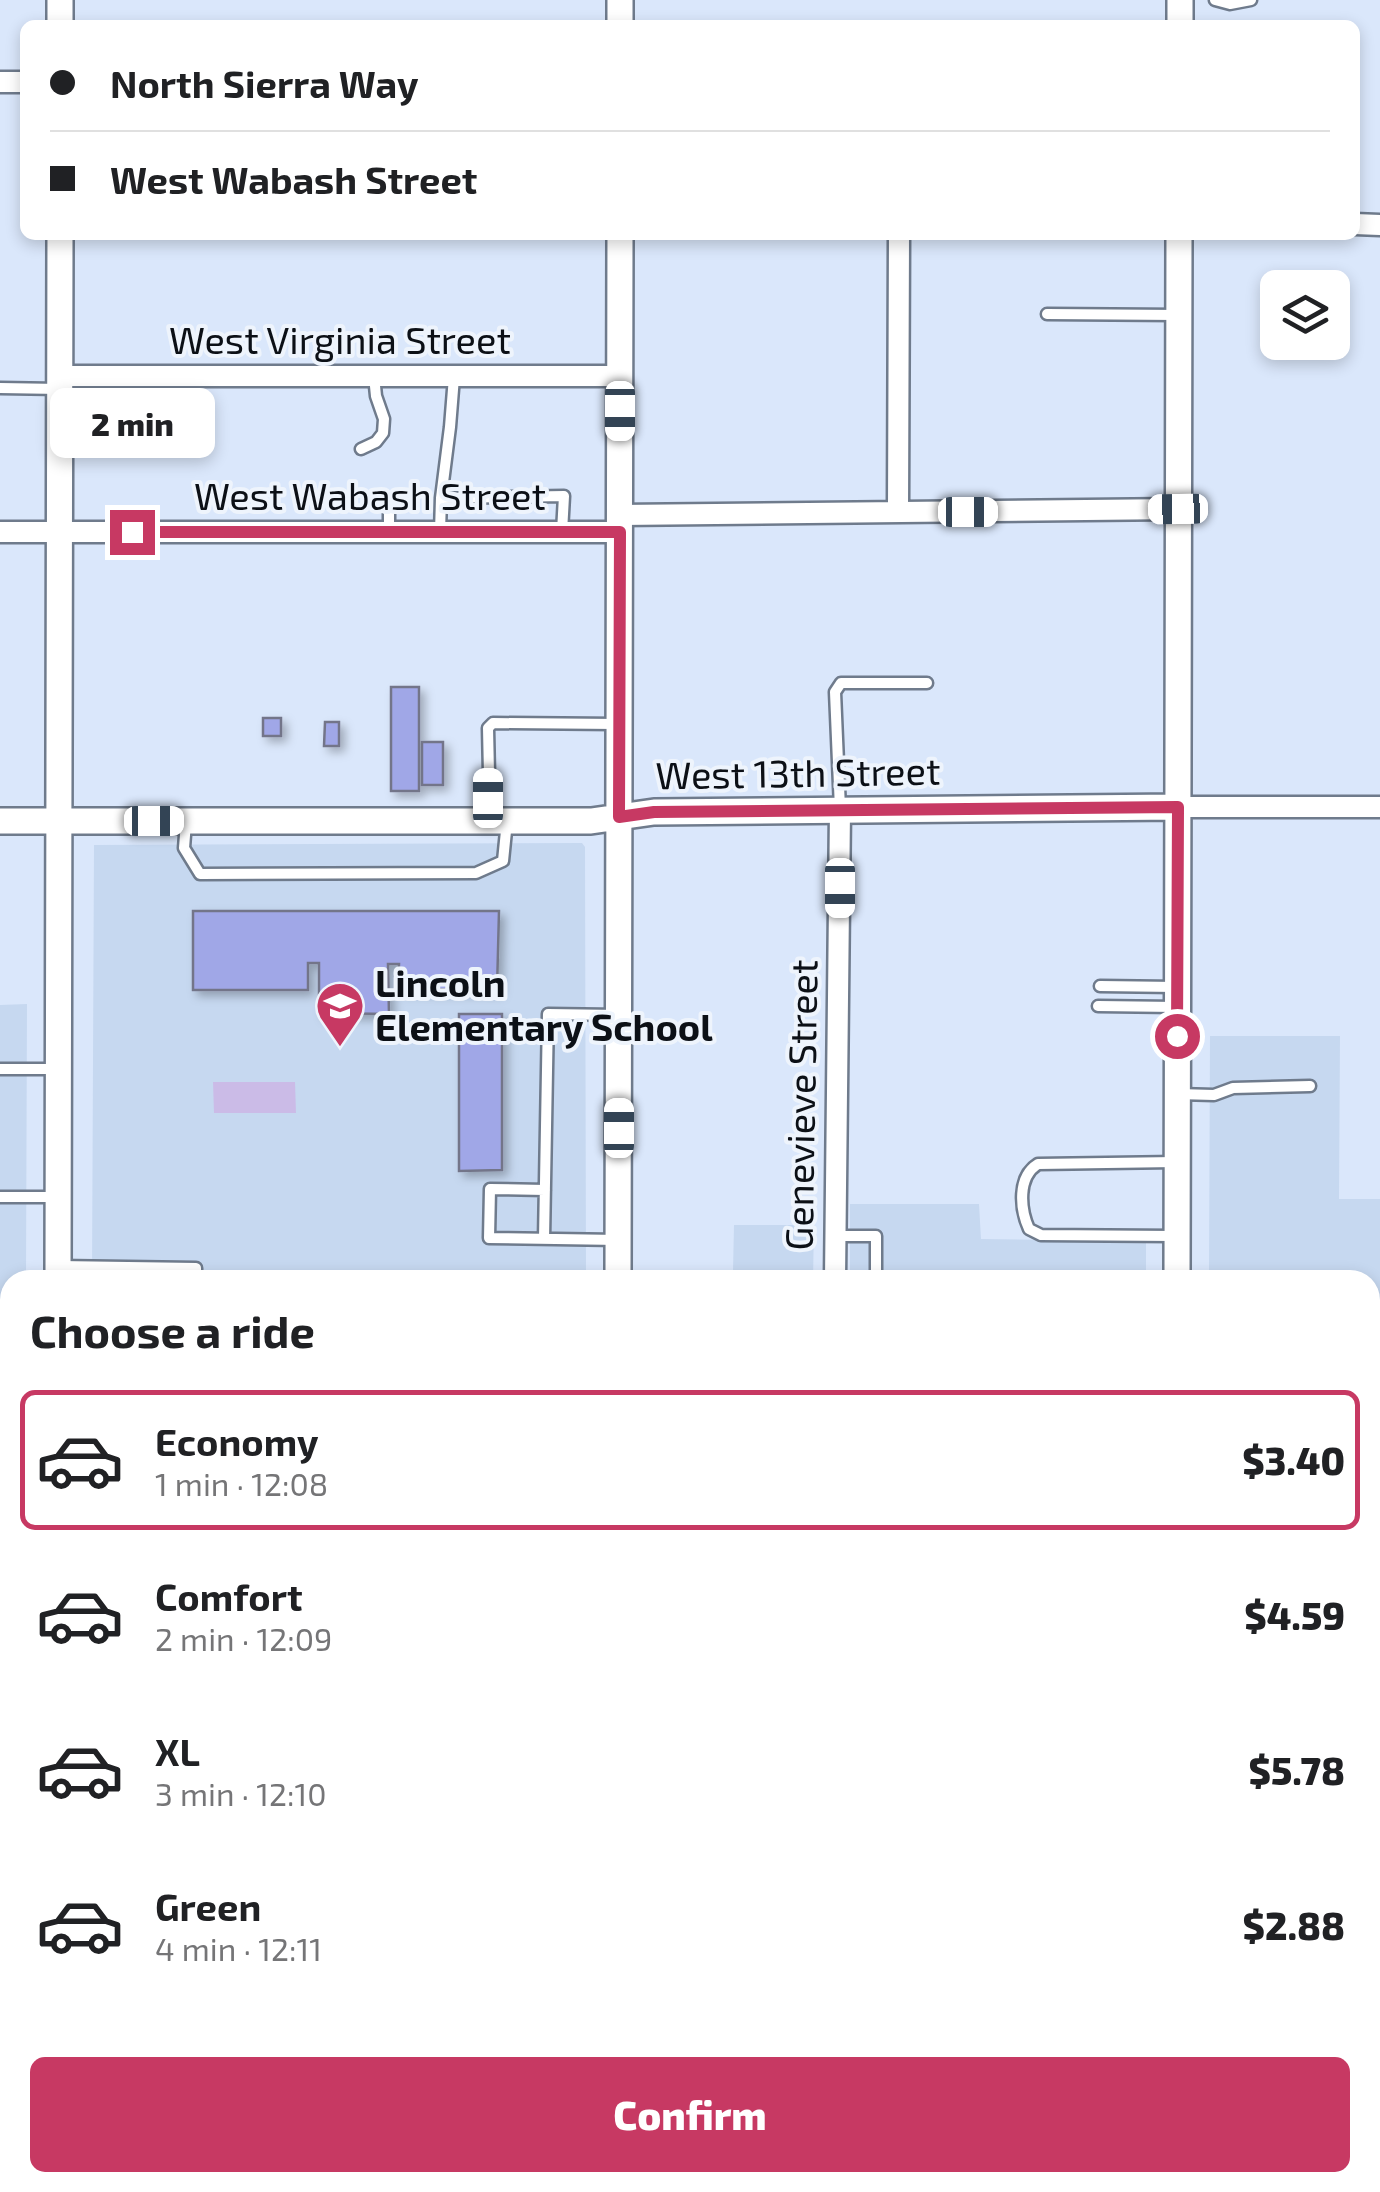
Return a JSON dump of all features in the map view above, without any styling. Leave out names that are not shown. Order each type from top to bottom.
[{"type":"street","points":[[58,1270],[60,240]]},
{"type":"street","points":[[618,1270],[620,240]]},
{"type":"street","points":[[898,512],[899,240]]},
{"type":"street","points":[[1176,1270],[1179,240]]},
{"type":"street","name":"West Virginia Street","points":[[61,382],[620,376]]},
{"type":"street","name":"West Wabash Street","points":[[0,532],[562,532],[620,524],[898,512],[1178,509]]},
{"type":"street","points":[[1178,807],[1380,807]]},
{"type":"street","name":"West 13th Street","points":[[0,821],[592,821],[654,812],[1178,807]]},
{"type":"street","name":"Genevieve Street","points":[[836,1270],[840,810]]},
{"type":"lane","points":[[1216,0],[1230,4],[1251,0]]},
{"type":"lane","points":[[1047,314],[1179,315]]},
{"type":"lane","points":[[361,448],[376,442],[383,432],[384,419],[374,376]]},
{"type":"lane","points":[[440,532],[454,376]]},
{"type":"lane","points":[[0,388],[61,382]]},
{"type":"lane","points":[[441,498],[564,496],[562,532]]},
{"type":"lane","points":[[389,504],[389,532]]},
{"type":"lane","points":[[840,810],[835,692],[842,683],[927,683]]},
{"type":"lane","points":[[186,821],[184,848],[200,874],[476,873],[503,862],[488,728],[492,723],[619,724]]},
{"type":"lane","points":[[1100,986],[1177,997]]},
{"type":"lane","points":[[1098,1006],[1177,997]]},
{"type":"lane","points":[[544,1239],[548,1014],[619,1015]]},
{"type":"lane","points":[[0,1069],[59,1068]]},
{"type":"lane","points":[[1177,1094],[1214,1095],[1232,1088],[1310,1086]]},
{"type":"lane","points":[[1176,1236],[1040,1235],[1029,1229],[1022,1212],[1025,1180],[1038,1164],[1177,1162]]},
{"type":"lane","points":[[545,1190],[490,1189],[489,1238],[619,1240]]},
{"type":"lane","points":[[0,1197],[58,1197]]},
{"type":"lane","points":[[836,1236],[876,1236],[876,1270]]},
{"type":"lane","points":[[141,1270],[196,1270]]},
{"type":"shaded area","name":"Lincoln Elementary School","points":[[582,843],[586,1270],[92,1270],[94,845]]},
{"type":"shaded area","points":[[27,1004],[26,1270],[0,1270],[0,1005]]},
{"type":"shaded area","points":[[1210,1036],[1340,1036],[1339,1199],[1380,1199],[1380,1270],[1209,1270]]},
{"type":"shaded area","points":[[213,1082],[295,1082],[296,1113],[214,1113]]},
{"type":"shaded area","points":[[850,1204],[979,1204],[981,1239],[1146,1241],[1146,1270],[850,1270]]},
{"type":"shaded area","points":[[734,1225],[814,1225],[813,1270],[733,1270]]},
{"type":"building","points":[[391,687],[419,687],[419,791],[391,791]]},
{"type":"building","points":[[263,718],[281,718],[281,736],[263,736]]},
{"type":"building","points":[[325,722],[339,722],[339,746],[324,746]]},
{"type":"building","points":[[422,742],[443,742],[443,785],[422,785]]},
{"type":"building","points":[[193,911],[499,911],[497,990],[398,989],[399,964],[388,964],[389,1014],[319,1013],[319,963],[308,963],[308,990],[193,990]]},
{"type":"building","points":[[459,1014],[502,1014],[502,1170],[459,1171]]},
{"type":"place","name":"Lincoln Elementary School","points":[[340,1048]]},
{"type":"route","points":[[132,532],[620,532],[619,817],[654,812],[1178,807],[1177,1036]]}]
